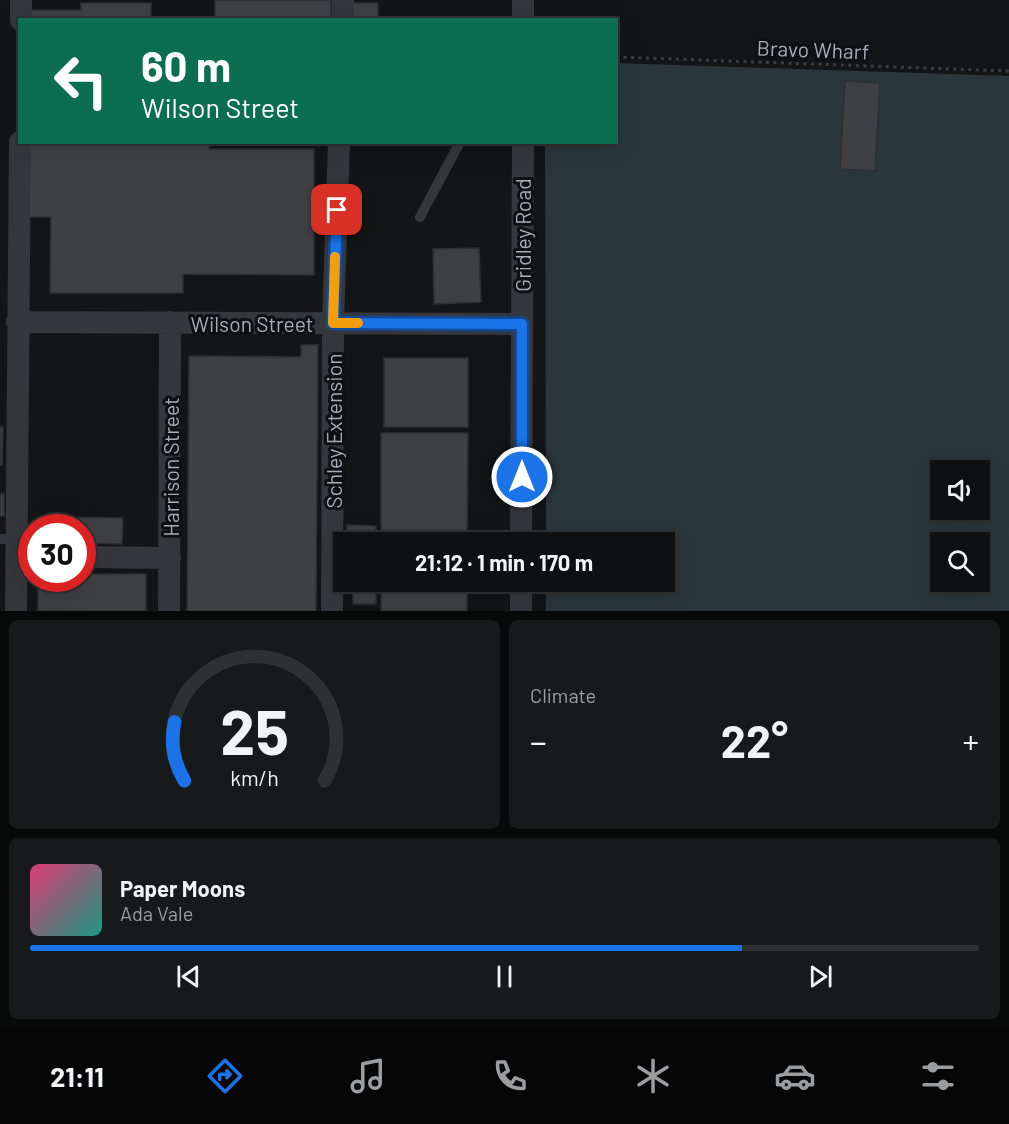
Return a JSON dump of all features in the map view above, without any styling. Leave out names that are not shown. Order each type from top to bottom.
[{"type":"street","points":[[21,0],[21,18]]},
{"type":"street","points":[[343,0],[343,18]]},
{"type":"street","points":[[523,0],[523,18]]},
{"type":"street","points":[[16,611],[17,322],[9,299],[20,144]]},
{"type":"street","name":"Schley Extension","points":[[332,611],[333,323],[339,144]]},
{"type":"street","name":"Gridley Road","points":[[521,532],[523,144]]},
{"type":"street","name":"Wilson Street","points":[[17,322],[522,324]]},
{"type":"street","name":"Harrison Street","points":[[170,611],[171,322]]},
{"type":"street","points":[[96,557],[170,558]]},
{"type":"street","points":[[521,592],[521,611]]},
{"type":"lane","points":[[420,218],[459,144]]},
{"type":"path","name":"Bravo Wharf","points":[[618,57],[1009,71]]},
{"type":"shaded area","points":[[618,63],[1009,76],[1009,611],[546,611],[546,592],[675,592],[675,532],[546,532],[545,144],[618,144]]},
{"type":"building","points":[[215,0],[331,0],[331,18],[215,18]]},
{"type":"building","points":[[81,3],[151,3],[151,18],[30,18],[30,10],[81,10]]},
{"type":"building","points":[[352,3],[378,3],[378,18],[352,18]]},
{"type":"building","points":[[845,81],[880,83],[875,171],[840,169]]},
{"type":"building","points":[[30,144],[209,144],[209,149],[314,149],[314,275],[183,274],[183,293],[50,293],[51,217],[29,217]]},
{"type":"building","points":[[479,248],[481,302],[434,304],[433,249]]},
{"type":"building","points":[[301,345],[318,345],[316,611],[187,611],[189,356],[301,357]]},
{"type":"building","points":[[384,358],[468,358],[468,427],[384,427]]},
{"type":"building","points":[[0,427],[3,427],[2,465],[0,465]]},
{"type":"building","points":[[381,433],[468,433],[467,532],[381,532]]},
{"type":"building","points":[[0,494],[4,494],[4,516],[0,516]]},
{"type":"building","points":[[96,518],[123,518],[122,544],[96,543]]},
{"type":"building","points":[[347,525],[376,526],[376,532],[347,532]]},
{"type":"building","points":[[96,574],[146,574],[146,611],[38,611],[38,592],[96,592]]},
{"type":"building","points":[[353,592],[376,592],[376,604],[353,604]]},
{"type":"building","points":[[381,592],[467,592],[467,611],[381,611]]},
{"type":"slow traffic","points":[[335,257],[333,323],[358,323]]},
{"type":"route","points":[[337,210],[333,323],[522,324],[522,477]]}]
